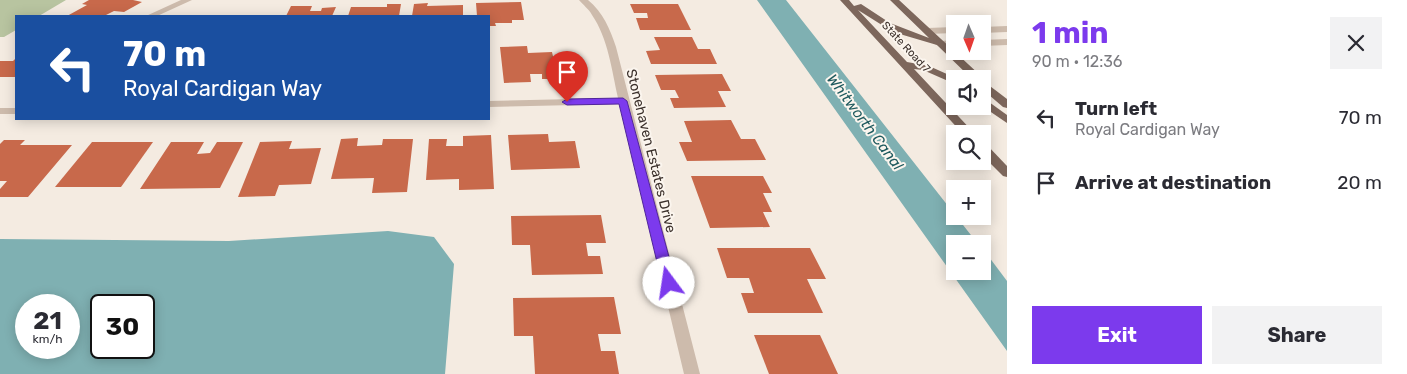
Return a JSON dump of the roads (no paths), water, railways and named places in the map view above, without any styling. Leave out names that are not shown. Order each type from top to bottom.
[{"type":"main road","name":"State Road 7","points":[[844,0],[962,125]]},
{"type":"main road","points":[[851,0],[878,21],[899,32],[940,44]]},
{"type":"main road","name":"State Road 7","points":[[894,0],[968,70]]},
{"type":"main road","points":[[904,64],[926,68],[946,77]]},
{"type":"main road","points":[[991,91],[1007,105]]},
{"type":"main road","points":[[991,107],[1007,120]]},
{"type":"main road","points":[[991,156],[1007,173]]},
{"type":"street","points":[[152,15],[188,0]]},
{"type":"street","name":"Stonehaven Estates Drive","points":[[582,0],[591,6],[604,25],[692,374]]},
{"type":"street","points":[[991,30],[1007,29]]},
{"type":"street","points":[[927,31],[946,30]]},
{"type":"street","points":[[991,43],[1007,42]]},
{"type":"street","points":[[940,44],[946,44]]},
{"type":"street","points":[[490,104],[623,101]]},
{"type":"street","points":[[0,111],[15,111]]},
{"type":"water","name":"Whitworth Canal","points":[[757,0],[786,0],[946,203],[946,225],[963,225],[971,235],[946,235],[946,265]]},
{"type":"water","points":[[388,231],[434,237],[454,264],[445,374],[0,374],[0,239],[229,241]]},
{"type":"water","points":[[991,260],[1007,281],[1007,351],[956,280],[991,280]]}]
